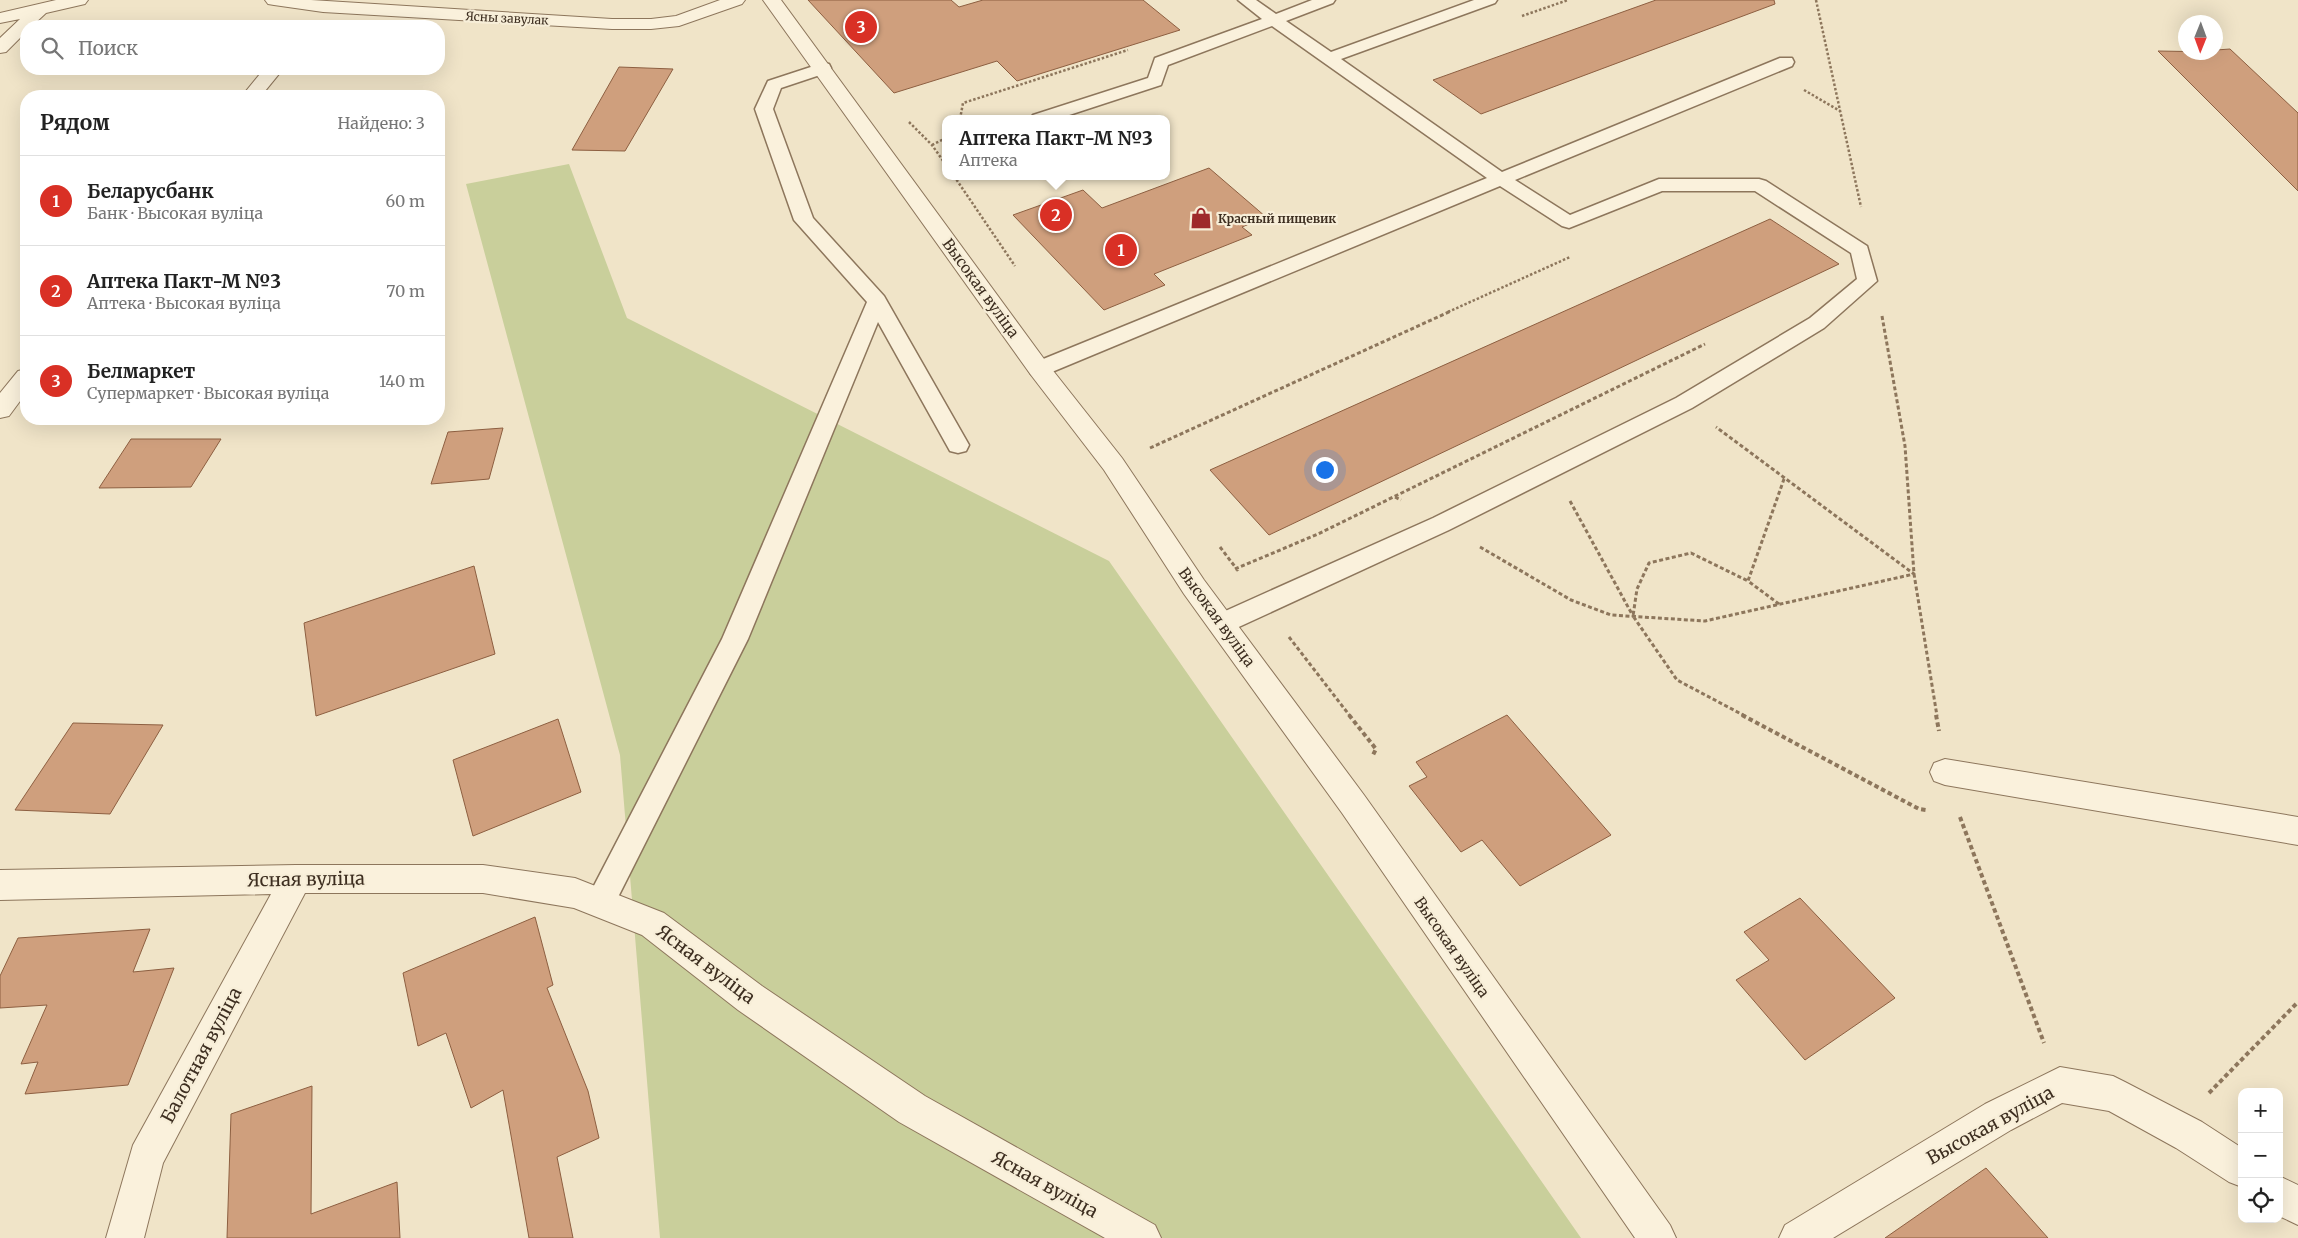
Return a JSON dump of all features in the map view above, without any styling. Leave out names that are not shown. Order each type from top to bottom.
[{"type":"street","points":[[0,18],[45,4],[79,0]]},
{"type":"street","name":"Ясны завулак","points":[[274,0],[321,9],[603,24],[651,24],[679,21],[736,0]]},
{"type":"street","name":"Высокая вуліца","points":[[772,0],[823,68],[1038,369],[1113,464],[1194,587],[1353,804],[1656,1238]]},
{"type":"street","points":[[29,20],[45,4]]},
{"type":"street","points":[[0,48],[20,28]]},
{"type":"street","points":[[257,90],[269,75]]},
{"type":"street","points":[[0,410],[20,385]]},
{"type":"street","points":[[1945,772],[2298,831]]},
{"type":"street","name":"Ясная вуліца","points":[[0,885],[296,879],[483,879],[575,894],[653,924],[750,998],[912,1108],[1142,1238]]},
{"type":"street","name":"Балотная вуліца","points":[[125,1238],[146,1158],[296,879]]},
{"type":"street","name":"Высокая вуліца","points":[[1798,1238],[1998,1117],[2060,1085],[2113,1094],[2175,1128],[2238,1167]]},
{"type":"street","points":[[2283,1197],[2298,1206]]},
{"type":"lane","points":[[1221,624],[1441,524],[1684,403],[1817,323],[1867,281],[1868,260],[1860,250],[1759,185],[1659,185],[1569,222],[1499,178],[1246,0]]},
{"type":"lane","points":[[1052,115],[1155,81],[1160,62],[1327,0]]},
{"type":"lane","points":[[1330,58],[1489,0]]},
{"type":"lane","points":[[1038,369],[1499,178],[1786,62]]},
{"type":"lane","points":[[823,68],[774,85],[764,109],[804,220],[878,301],[958,445]]},
{"type":"lane","points":[[600,903],[735,639],[878,301]]},
{"type":"path","points":[[1816,0],[1905,446],[1914,574],[1945,772]]},
{"type":"path","points":[[961,115],[963,103],[1131,49]]},
{"type":"path","points":[[932,145],[942,140]]},
{"type":"path","points":[[1113,464],[1573,255]]},
{"type":"path","points":[[1194,587],[1318,534],[1708,343]]},
{"type":"path","points":[[1645,374],[1914,574]]},
{"type":"path","points":[[1531,429],[1633,616],[1677,680],[1919,809],[1935,812]]},
{"type":"path","points":[[1748,581],[1784,479]]},
{"type":"path","points":[[1395,497],[1571,600],[1611,615],[1704,622],[1914,574]]},
{"type":"path","points":[[1633,616],[1637,589],[1649,562],[1691,553],[1748,581],[1780,605]]},
{"type":"path","points":[[1951,814],[1960,815],[2060,1085]]},
{"type":"path","points":[[2175,1128],[2298,1002]]},
{"type":"green space","points":[[569,164],[627,318],[1109,561],[1581,1238],[660,1238],[620,755],[466,184]]},
{"type":"building","points":[[808,0],[951,0],[959,7],[983,0],[1143,0],[1180,30],[1017,81],[997,61],[894,93]]},
{"type":"building","points":[[1656,0],[1774,0],[1775,4],[1481,114],[1433,80]]},
{"type":"building","points":[[2230,49],[2298,113],[2298,191],[2158,51],[2178,51],[2178,60],[2223,60],[2223,50]]},
{"type":"building","points":[[619,67],[673,69],[625,151],[572,150]]},
{"type":"building","points":[[1209,168],[1266,217],[1242,227],[1252,235],[1154,274],[1165,285],[1104,310],[1013,215],[1083,190],[1102,208]]},
{"type":"building","points":[[1770,219],[1839,264],[1269,535],[1210,470]]},
{"type":"building","points":[[503,428],[489,479],[431,484],[448,432]]},
{"type":"building","points":[[131,439],[221,439],[191,487],[99,488]]},
{"type":"building","points":[[474,566],[495,654],[316,716],[304,623]]},
{"type":"building","points":[[1507,715],[1611,835],[1520,886],[1482,840],[1461,852],[1409,786],[1427,777],[1416,762]]},
{"type":"building","points":[[558,719],[581,792],[473,836],[453,760]]},
{"type":"building","points":[[73,723],[163,725],[110,814],[15,810]]},
{"type":"building","points":[[1800,898],[1895,998],[1805,1060],[1736,980],[1769,960],[1744,932]]},
{"type":"building","points":[[535,917],[553,985],[547,988],[588,1091],[599,1138],[557,1157],[573,1238],[529,1238],[503,1090],[471,1108],[446,1033],[418,1046],[403,973]]},
{"type":"building","points":[[150,929],[133,972],[174,968],[128,1085],[25,1094],[38,1062],[21,1064],[47,1005],[0,1008],[0,976],[18,938]]},
{"type":"building","points":[[312,1086],[311,1214],[397,1182],[400,1238],[227,1238],[231,1114]]},
{"type":"building","points":[[1986,1168],[2048,1238],[1885,1238]]},
{"type":"place","name":"Белмаркет","points":[[861,27]]},
{"type":"place","name":"Аптека Пакт-М №3","points":[[1056,215]]},
{"type":"place","name":"Красный пищевик","points":[[1201,218]]},
{"type":"place","name":"Беларусбанк","points":[[1121,250]]}]
